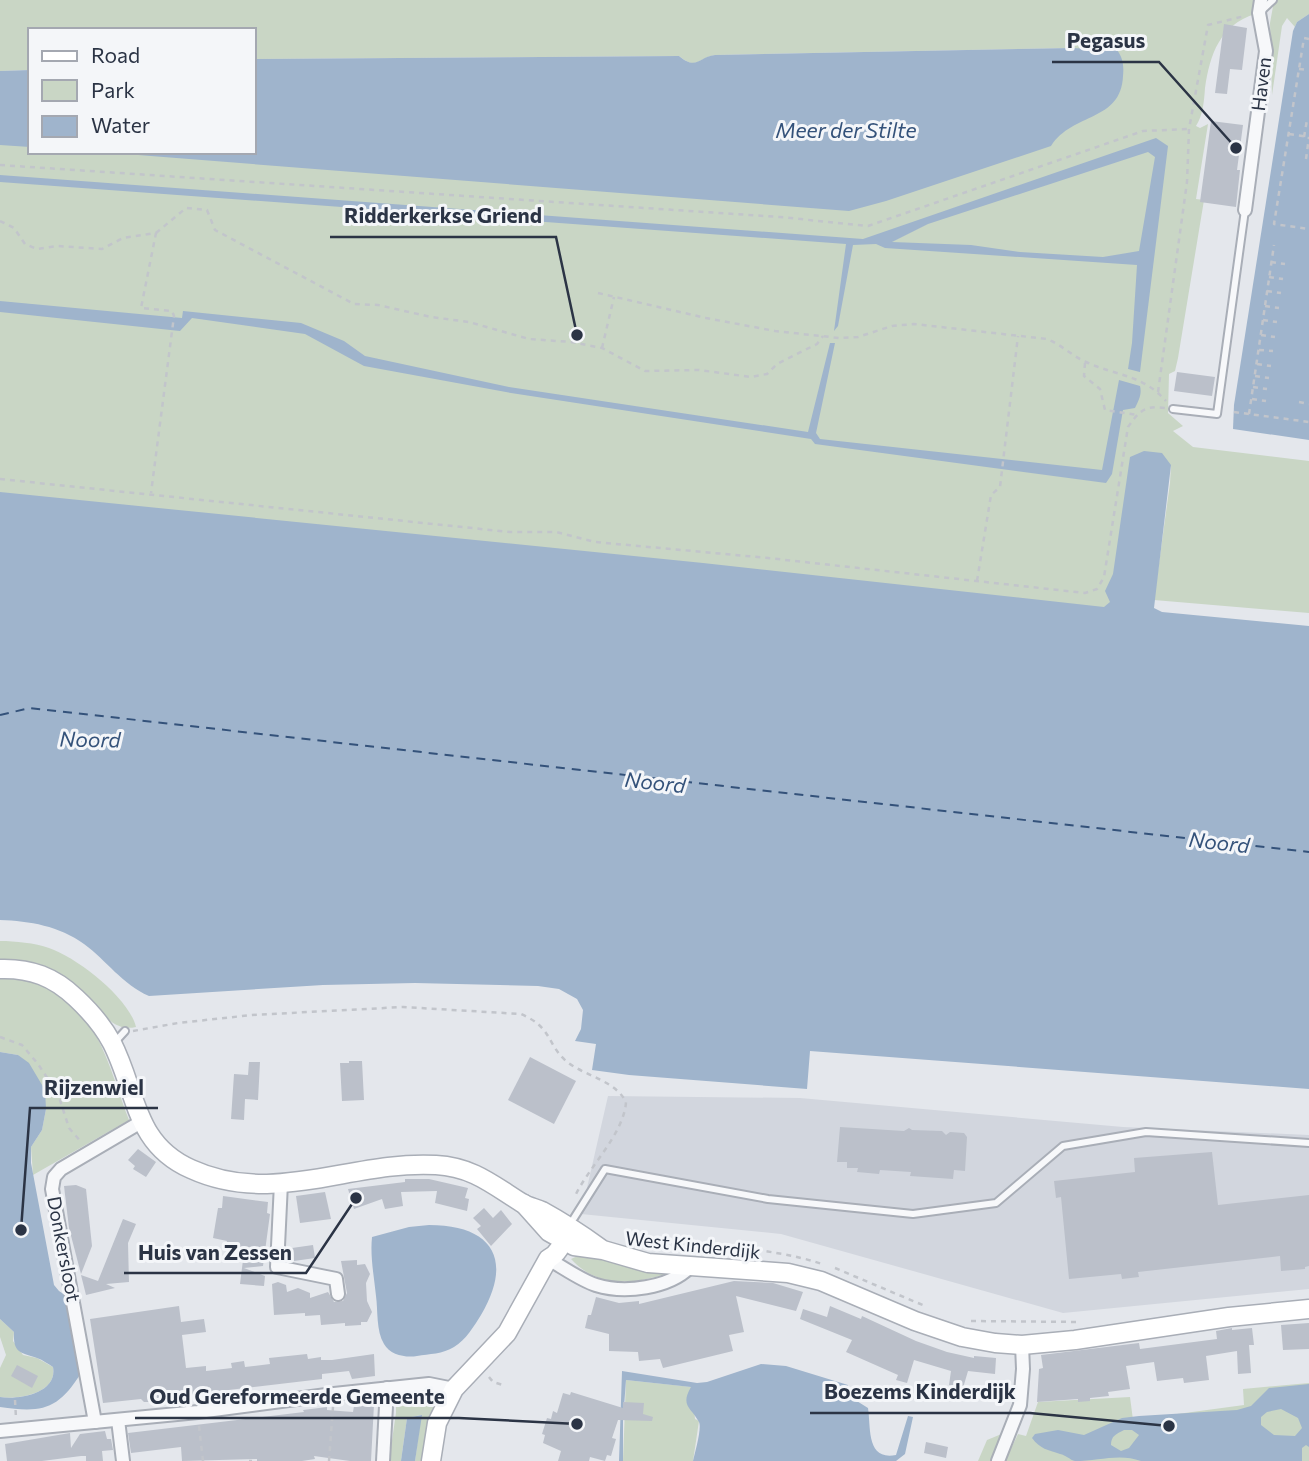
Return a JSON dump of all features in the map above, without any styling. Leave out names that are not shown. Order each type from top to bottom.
[{"type":"street","name":"Haven","points":[[1244,210],[1266,51],[1260,7]]},
{"type":"street","name":"West Kinderdijk","points":[[0,969],[19,968],[53,979],[89,1010],[119,1038],[141,1122],[164,1152],[184,1166],[204,1175],[233,1183],[281,1184],[400,1166],[438,1165],[463,1170],[483,1177],[524,1204],[540,1210],[587,1249],[603,1250],[648,1263],[788,1273],[821,1281],[915,1321],[962,1337],[995,1343],[1022,1345],[1309,1309]]},
{"type":"street","name":"Donkersloot","points":[[95,1422],[52,1189],[54,1177],[61,1169],[141,1122]]},
{"type":"street","points":[[281,1184],[277,1266],[336,1279],[338,1294]]},
{"type":"street","points":[[431,1461],[437,1423],[454,1389],[507,1333],[548,1259],[546,1249],[564,1230]]},
{"type":"street","name":"West Kinderdijk","points":[[548,1259],[596,1285],[620,1287],[662,1284],[680,1276],[690,1267]]},
{"type":"street","points":[[998,1461],[1020,1405],[1022,1345]]},
{"type":"street","points":[[0,1431],[198,1412],[429,1384],[454,1389]]},
{"type":"street","points":[[383,1461],[387,1388]]},
{"type":"street","points":[[118,1420],[123,1461]]},
{"type":"lane","points":[[1260,7],[1273,0]]},
{"type":"lane","points":[[1173,409],[1217,414],[1244,210]]},
{"type":"lane","points":[[564,1230],[605,1169],[768,1199],[913,1214],[996,1203],[1063,1146],[1146,1132],[1309,1143]]},
{"type":"path","points":[[1158,392],[1187,181],[1189,129],[1208,25],[1260,7]]},
{"type":"path","points":[[1309,38],[1304,38],[1274,224],[1309,229]]},
{"type":"path","points":[[1299,69],[1309,70]]},
{"type":"path","points":[[1306,159],[1307,120]]},
{"type":"path","points":[[0,165],[780,217],[867,226],[1143,131],[1189,129]]},
{"type":"path","points":[[1289,134],[1307,137]]},
{"type":"path","points":[[0,221],[14,229],[25,244],[37,249],[57,246],[102,249],[123,238],[156,233],[186,208],[207,209],[215,230],[354,304],[378,305],[469,322],[529,339],[571,342],[602,348],[646,372],[663,369],[699,370],[751,377],[767,374],[778,364],[817,344],[823,336]]},
{"type":"path","points":[[151,494],[174,316],[172,311],[141,308],[156,233]]},
{"type":"path","points":[[1249,414],[1274,245]]},
{"type":"path","points":[[1271,262],[1285,264]]},
{"type":"path","points":[[1269,277],[1283,279]]},
{"type":"path","points":[[1267,291],[1281,293]]},
{"type":"path","points":[[598,293],[706,318],[775,331],[823,336],[858,337],[892,326],[914,324],[1047,339],[1085,362],[1142,380],[1158,392],[1173,409]]},
{"type":"path","points":[[602,348],[614,297]]},
{"type":"path","points":[[1265,306],[1279,308]]},
{"type":"path","points":[[1263,320],[1277,322]]},
{"type":"path","points":[[1261,335],[1275,337]]},
{"type":"path","points":[[977,582],[995,490],[1000,487],[1018,336]]},
{"type":"path","points":[[1259,350],[1273,351]]},
{"type":"path","points":[[1085,362],[1084,376],[1100,389],[1105,410],[1137,415]]},
{"type":"path","points":[[1256,364],[1271,366]]},
{"type":"path","points":[[1255,376],[1269,378]]},
{"type":"path","points":[[1253,387],[1267,389]]},
{"type":"path","points":[[1252,399],[1266,401]]},
{"type":"path","points":[[1299,402],[1309,404]]},
{"type":"path","points":[[0,479],[510,532],[556,532],[595,542],[1085,593],[1097,589],[1104,577],[1128,427],[1137,415],[1152,406],[1173,409]]},
{"type":"path","points":[[1234,412],[1309,422]]},
{"type":"path","points":[[119,1038],[253,1015],[403,1006],[521,1014],[544,1027],[567,1062],[615,1090],[626,1102],[625,1112],[617,1130],[586,1174],[575,1196],[564,1230]]},
{"type":"path","points":[[0,1037],[22,1045],[38,1064],[58,1094],[69,1128],[89,1152]]},
{"type":"path","name":"West Kinderdijk","points":[[619,1238],[745,1249],[823,1264]]},
{"type":"path","points":[[835,1268],[928,1308]]},
{"type":"path","points":[[965,1322],[1054,1322]]},
{"type":"path","points":[[493,1382],[506,1386]]},
{"type":"path","points":[[329,1461],[334,1394]]},
{"type":"path","points":[[15,1400],[16,1416]]},
{"type":"path","points":[[198,1412],[203,1461]]},
{"type":"shaded area","points":[[608,1096],[800,1098],[1123,1127],[1309,1135],[1309,1289],[1063,1313],[781,1234],[581,1214]]},
{"type":"green space","points":[[0,0],[1254,0],[1255,14],[1233,25],[1219,42],[1210,64],[1202,113],[1196,126],[1200,128],[1208,124],[1196,199],[1204,200],[1178,358],[1175,371],[1169,374],[1168,413],[1183,426],[1173,431],[1193,447],[1309,461],[1309,613],[1154,600],[1171,465],[1113,613],[0,502],[0,125],[28,126],[28,154],[256,154],[256,152],[1071,48],[715,55],[694,63],[679,56],[256,59],[256,28],[28,28],[28,70],[0,71]]},
{"type":"green space","points":[[1309,0],[1309,14],[1297,22],[1295,27],[1287,18],[1282,26],[1272,95],[1270,23],[1274,1]]},
{"type":"green space","points":[[0,941],[43,946],[74,960],[113,992],[124,1004],[136,1027],[127,1028],[112,1022],[81,991],[63,980],[0,961]]},
{"type":"green space","points":[[12,976],[40,985],[62,997],[79,1012],[103,1049],[129,1120],[33,1175],[31,1147],[42,1130],[46,1109],[18,1055],[0,1052],[0,977]]},
{"type":"green space","points":[[584,1253],[669,1273],[643,1280],[605,1280],[582,1269],[571,1259]]},
{"type":"green space","points":[[0,1319],[14,1332],[13,1341],[23,1355],[37,1358],[53,1367],[50,1383],[36,1393],[0,1397],[0,1368],[6,1355],[0,1337]]},
{"type":"green space","points":[[626,1380],[692,1387],[695,1419],[699,1421],[693,1461],[623,1461]]},
{"type":"green space","points":[[1309,1383],[1309,1461],[1005,1461],[1018,1434],[1026,1436],[1038,1402],[1130,1397],[1133,1420],[1244,1405],[1243,1389]]},
{"type":"green space","points":[[435,1396],[428,1461],[415,1461],[421,1415],[407,1418],[401,1461],[389,1461],[396,1398]]},
{"type":"green space","points":[[1004,1433],[992,1461],[978,1461],[987,1440]]},
{"type":"water","points":[[1309,14],[1309,440],[1233,429],[1234,405],[1293,31],[1297,22]]},
{"type":"water","name":"Meer der Stilte","points":[[1071,48],[1117,50],[1122,59],[1123,76],[1114,102],[1071,127],[1051,146],[849,211],[125,154],[256,154],[256,59],[679,56],[694,63],[715,55]]},
{"type":"water","points":[[28,70],[28,147],[0,145],[0,71]]},
{"type":"water","points":[[1156,138],[1168,146],[1140,372],[1128,369],[1137,265],[885,248],[876,244],[853,245],[838,326],[834,331],[846,244],[0,182],[0,175],[863,239]],"holes":[[[1148,152],[1155,157],[1139,251],[1103,257],[1020,252],[971,245],[892,242],[928,224]]]},
{"type":"water","points":[[0,301],[182,318],[183,311],[301,323],[344,341],[365,356],[509,387],[808,432],[830,343],[835,343],[816,433],[820,439],[1102,470],[1119,380],[1140,386],[1141,392],[1135,408],[1123,410],[1112,474],[1106,483],[815,444],[811,439],[511,393],[364,366],[305,334],[192,318],[180,331],[0,312]]},
{"type":"water","name":"Noord","points":[[1144,451],[1162,453],[1171,465],[1154,608],[1162,612],[1309,626],[1309,1089],[810,1051],[807,1089],[629,1075],[592,1070],[596,1044],[575,1041],[581,1029],[583,1010],[577,999],[559,989],[538,986],[415,983],[323,985],[149,996],[123,979],[84,944],[65,933],[44,926],[0,920],[0,492],[703,563],[1104,607],[1110,602],[1105,591],[1113,574],[1130,457]]},
{"type":"water","points":[[0,1052],[18,1055],[29,1063],[45,1090],[46,1109],[42,1130],[31,1147],[31,1163],[54,1285],[68,1297],[81,1373],[65,1395],[38,1409],[0,1407],[0,1397],[26,1396],[43,1389],[50,1383],[53,1367],[19,1351],[14,1332],[0,1319]]},
{"type":"water","points":[[429,1225],[468,1231],[482,1239],[491,1249],[496,1262],[496,1277],[481,1315],[458,1344],[441,1352],[403,1356],[387,1348],[381,1339],[372,1237],[409,1227]]},
{"type":"water","points":[[761,1364],[786,1366],[848,1385],[844,1393],[868,1408],[870,1433],[879,1453],[896,1455],[908,1416],[913,1417],[905,1454],[896,1461],[693,1461],[700,1425],[686,1398],[691,1387],[626,1380],[623,1461],[619,1461],[622,1371],[697,1383]]},
{"type":"water","points":[[1309,1384],[1309,1447],[1306,1445],[1302,1448],[1302,1461],[1141,1461],[1117,1457],[1075,1461],[1044,1449],[1032,1438],[1035,1434],[1058,1430],[1084,1435],[1122,1418],[1237,1410],[1251,1406],[1269,1388]],"holes":[[[1281,1409],[1298,1418],[1302,1428],[1295,1436],[1274,1435],[1261,1425],[1261,1417],[1267,1412]],[[1124,1430],[1132,1430],[1139,1435],[1129,1448],[1121,1451],[1111,1445],[1111,1442],[1114,1436]]]},
{"type":"water","points":[[422,1415],[415,1461],[401,1461],[407,1418]]},
{"type":"building","points":[[1224,24],[1247,28],[1242,70],[1230,69],[1227,94],[1215,93]]},
{"type":"building","points":[[1211,121],[1243,125],[1237,170],[1240,170],[1236,207],[1200,202]]},
{"type":"building","points":[[1177,372],[1215,377],[1212,396],[1174,391]]},
{"type":"building","points":[[530,1057],[576,1081],[554,1124],[508,1100]]},
{"type":"building","points":[[362,1061],[364,1100],[342,1101],[340,1063]]},
{"type":"building","points":[[249,1062],[260,1062],[258,1100],[245,1099],[244,1120],[231,1119],[234,1074],[248,1075]]},
{"type":"building","points":[[840,1127],[904,1131],[909,1128],[942,1131],[946,1135],[950,1132],[964,1133],[967,1137],[965,1171],[954,1170],[953,1179],[910,1176],[911,1172],[857,1172],[858,1168],[847,1168],[847,1162],[837,1162]]},
{"type":"building","points":[[138,1149],[156,1162],[146,1177],[133,1169],[135,1166],[128,1160]]},
{"type":"building","points":[[1212,1152],[1218,1205],[1309,1195],[1309,1266],[1305,1269],[1281,1271],[1280,1256],[1138,1272],[1139,1277],[1122,1279],[1121,1274],[1069,1279],[1061,1197],[1056,1198],[1054,1181],[1135,1172],[1134,1158]]},
{"type":"building","points":[[405,1179],[429,1179],[468,1188],[465,1198],[469,1199],[467,1211],[435,1203],[437,1191],[401,1192],[403,1206],[385,1209],[382,1199],[354,1209],[348,1189],[405,1182]]},
{"type":"building","points":[[76,1185],[86,1189],[92,1246],[81,1274],[69,1228],[64,1186]]},
{"type":"building","points":[[325,1192],[331,1219],[300,1223],[296,1196]]},
{"type":"building","points":[[223,1196],[268,1202],[267,1213],[270,1214],[263,1266],[244,1268],[265,1276],[264,1286],[240,1284],[244,1252],[225,1249],[227,1241],[213,1238]]},
{"type":"building","points":[[484,1208],[493,1218],[501,1210],[512,1224],[491,1246],[477,1229],[481,1226],[473,1218]]},
{"type":"building","points":[[123,1219],[136,1224],[128,1243],[129,1282],[106,1284],[115,1288],[86,1295],[81,1275],[98,1281]]},
{"type":"building","points":[[313,1245],[315,1258],[294,1261],[292,1248]]},
{"type":"building","points":[[357,1260],[357,1265],[365,1264],[370,1274],[366,1283],[367,1301],[372,1312],[367,1322],[361,1322],[361,1325],[321,1325],[320,1315],[274,1315],[272,1284],[278,1282],[286,1285],[287,1292],[298,1288],[310,1293],[310,1298],[328,1292],[334,1302],[343,1301],[347,1293],[341,1261]]},
{"type":"building","points":[[734,1281],[773,1283],[803,1292],[796,1311],[736,1296],[744,1332],[729,1335],[733,1351],[663,1368],[660,1359],[639,1361],[638,1352],[609,1351],[609,1334],[585,1328],[596,1297],[619,1303],[639,1301],[639,1304]]},
{"type":"building","points":[[179,1306],[181,1322],[204,1319],[206,1332],[182,1335],[186,1368],[206,1366],[206,1371],[232,1368],[231,1363],[244,1361],[245,1367],[270,1364],[269,1358],[307,1354],[308,1359],[321,1357],[321,1360],[332,1360],[374,1354],[375,1376],[352,1379],[349,1371],[322,1374],[322,1379],[170,1397],[171,1402],[144,1402],[141,1399],[103,1403],[90,1319]]},
{"type":"building","points":[[830,1306],[861,1319],[862,1316],[947,1352],[974,1358],[996,1358],[995,1374],[968,1371],[963,1388],[949,1385],[951,1371],[914,1360],[907,1383],[896,1380],[898,1375],[846,1352],[852,1340],[800,1319],[803,1309],[827,1317]]},
{"type":"building","points":[[1309,1323],[1309,1349],[1283,1350],[1281,1325]]},
{"type":"building","points":[[1252,1328],[1254,1345],[1249,1345],[1251,1373],[1238,1374],[1237,1351],[1206,1356],[1209,1380],[1184,1383],[1183,1378],[1157,1381],[1154,1362],[1126,1366],[1130,1389],[1108,1392],[1109,1396],[1090,1398],[1090,1401],[1078,1402],[1078,1399],[1037,1402],[1039,1369],[1043,1368],[1041,1355],[1139,1343],[1140,1349],[1217,1339],[1216,1331]]},
{"type":"building","points":[[17,1365],[38,1376],[32,1388],[11,1376]]},
{"type":"building","points":[[571,1392],[623,1408],[623,1402],[644,1403],[643,1414],[653,1417],[652,1421],[618,1420],[612,1438],[616,1439],[611,1456],[607,1455],[605,1461],[590,1457],[589,1461],[558,1461],[561,1451],[543,1443],[545,1435],[542,1434],[547,1418],[551,1419],[553,1411],[557,1413],[563,1393],[570,1395]]},
{"type":"building","points":[[374,1404],[371,1461],[314,1456],[315,1459],[302,1461],[182,1461],[181,1447],[131,1453],[128,1433],[327,1407],[327,1410],[353,1412],[354,1406]]},
{"type":"building","points":[[105,1431],[107,1439],[111,1439],[113,1450],[102,1451],[103,1461],[86,1461],[86,1456],[81,1456],[42,1461],[7,1461],[5,1444],[70,1433],[71,1448],[80,1434]]},
{"type":"building","points":[[926,1442],[948,1447],[946,1458],[924,1453]]},
{"type":"ferry route","points":[[0,715],[30,708],[1309,852]]},
{"type":"place","name":"Pegasus","points":[[1236,148]]},
{"type":"place","name":"Ridderkerkse Griend","points":[[577,335]]},
{"type":"place","name":"Huis van Zessen","points":[[356,1198]]},
{"type":"place","name":"Rijzenwiel","points":[[21,1230]]},
{"type":"place","name":"Oud Gereformeerde Gemeente","points":[[577,1424]]},
{"type":"place","name":"Boezems Kinderdijk","points":[[1169,1426]]}]
